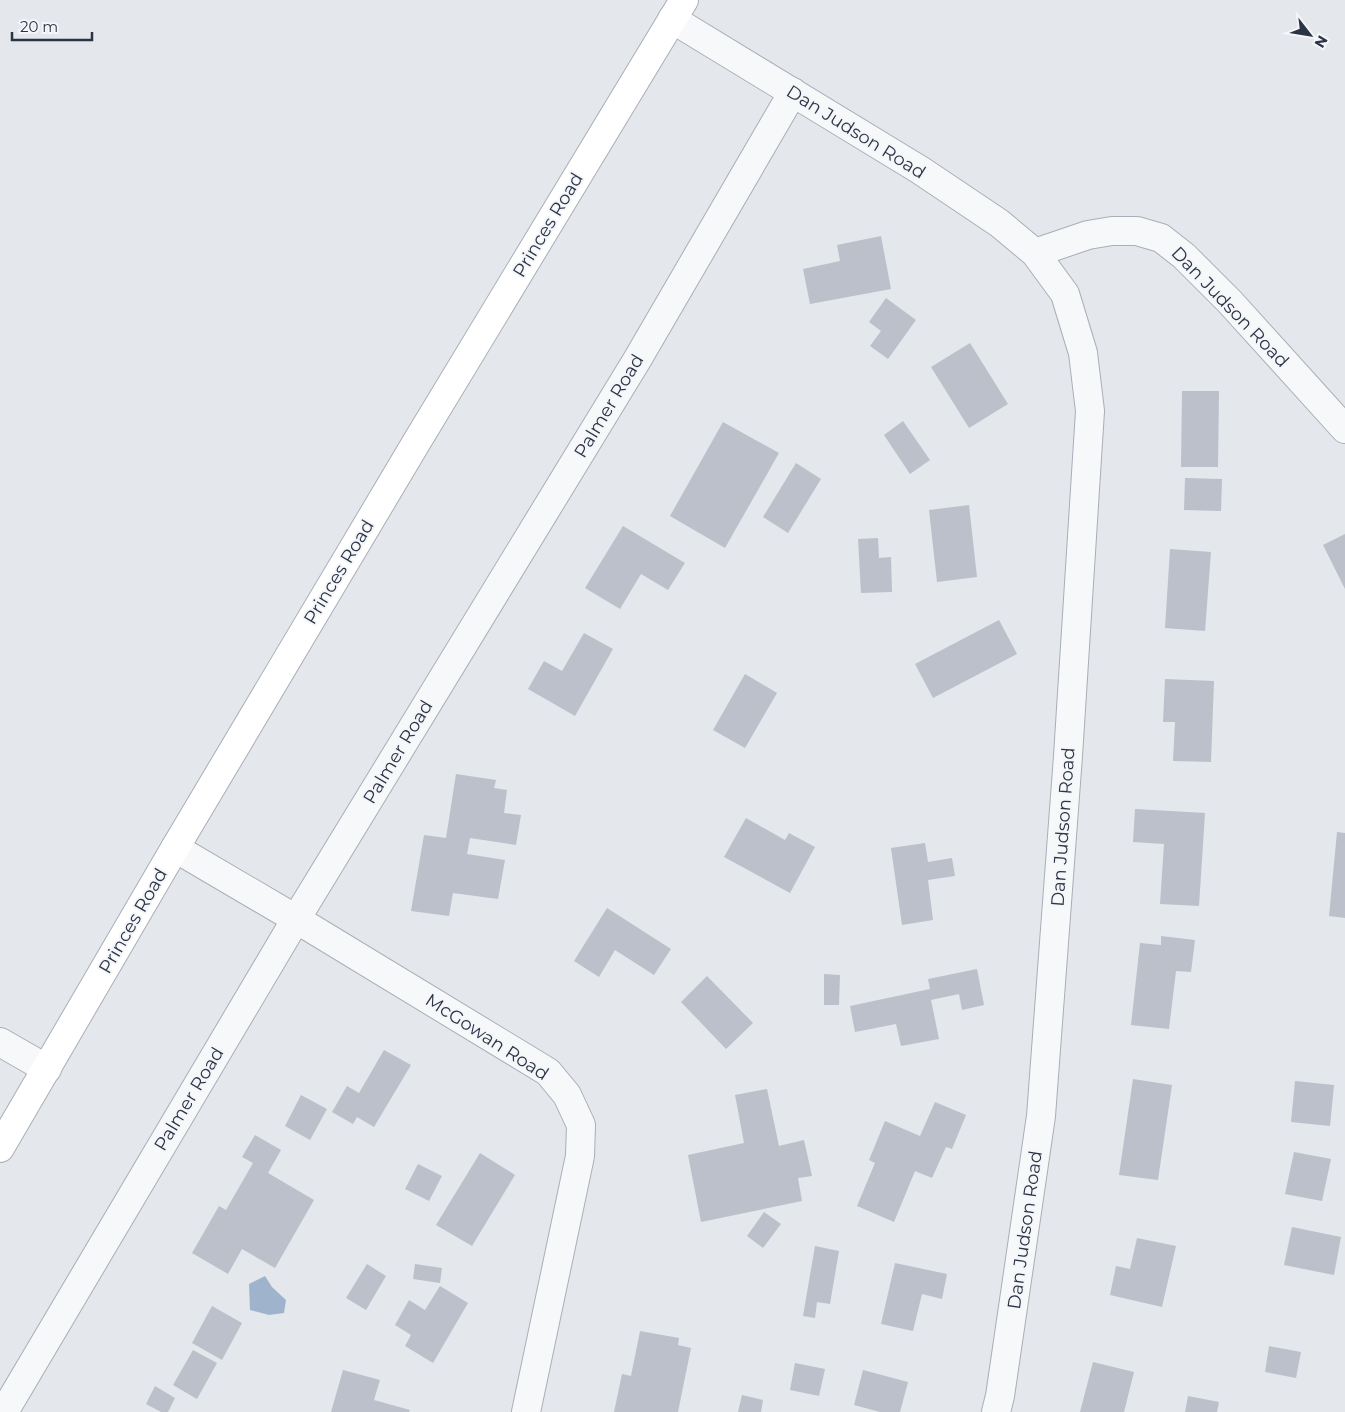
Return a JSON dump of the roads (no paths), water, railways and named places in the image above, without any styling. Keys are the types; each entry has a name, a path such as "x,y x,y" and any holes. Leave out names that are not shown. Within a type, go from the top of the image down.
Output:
{"main road":[{"name":"Princes Road","path":"0,1148 175,848 416,443 678,10"}],"street":[{"name":"Dan Judson Road","path":"678,10 793,92 920,170 999,222 1035,252 1065,294 1083,353 1090,411 1068,756 1041,1116 1002,1386 996,1412"},
{"name":"Palmer Road","path":"4,1412 296,919 637,360 793,92"},
{"name":"Dan Judson Road","path":"1035,252 1088,235 1112,231 1137,232 1161,238 1184,256 1230,302 1345,429"},
{"name":"McGowan Road","path":"175,848 548,1072 567,1095 581,1125 580,1156 526,1412"},
{"path":"0,1042 47,1069"}],"water":[{"path":"265,1276 272,1287 286,1300 284,1313 269,1315 250,1310 249,1284"}]}
